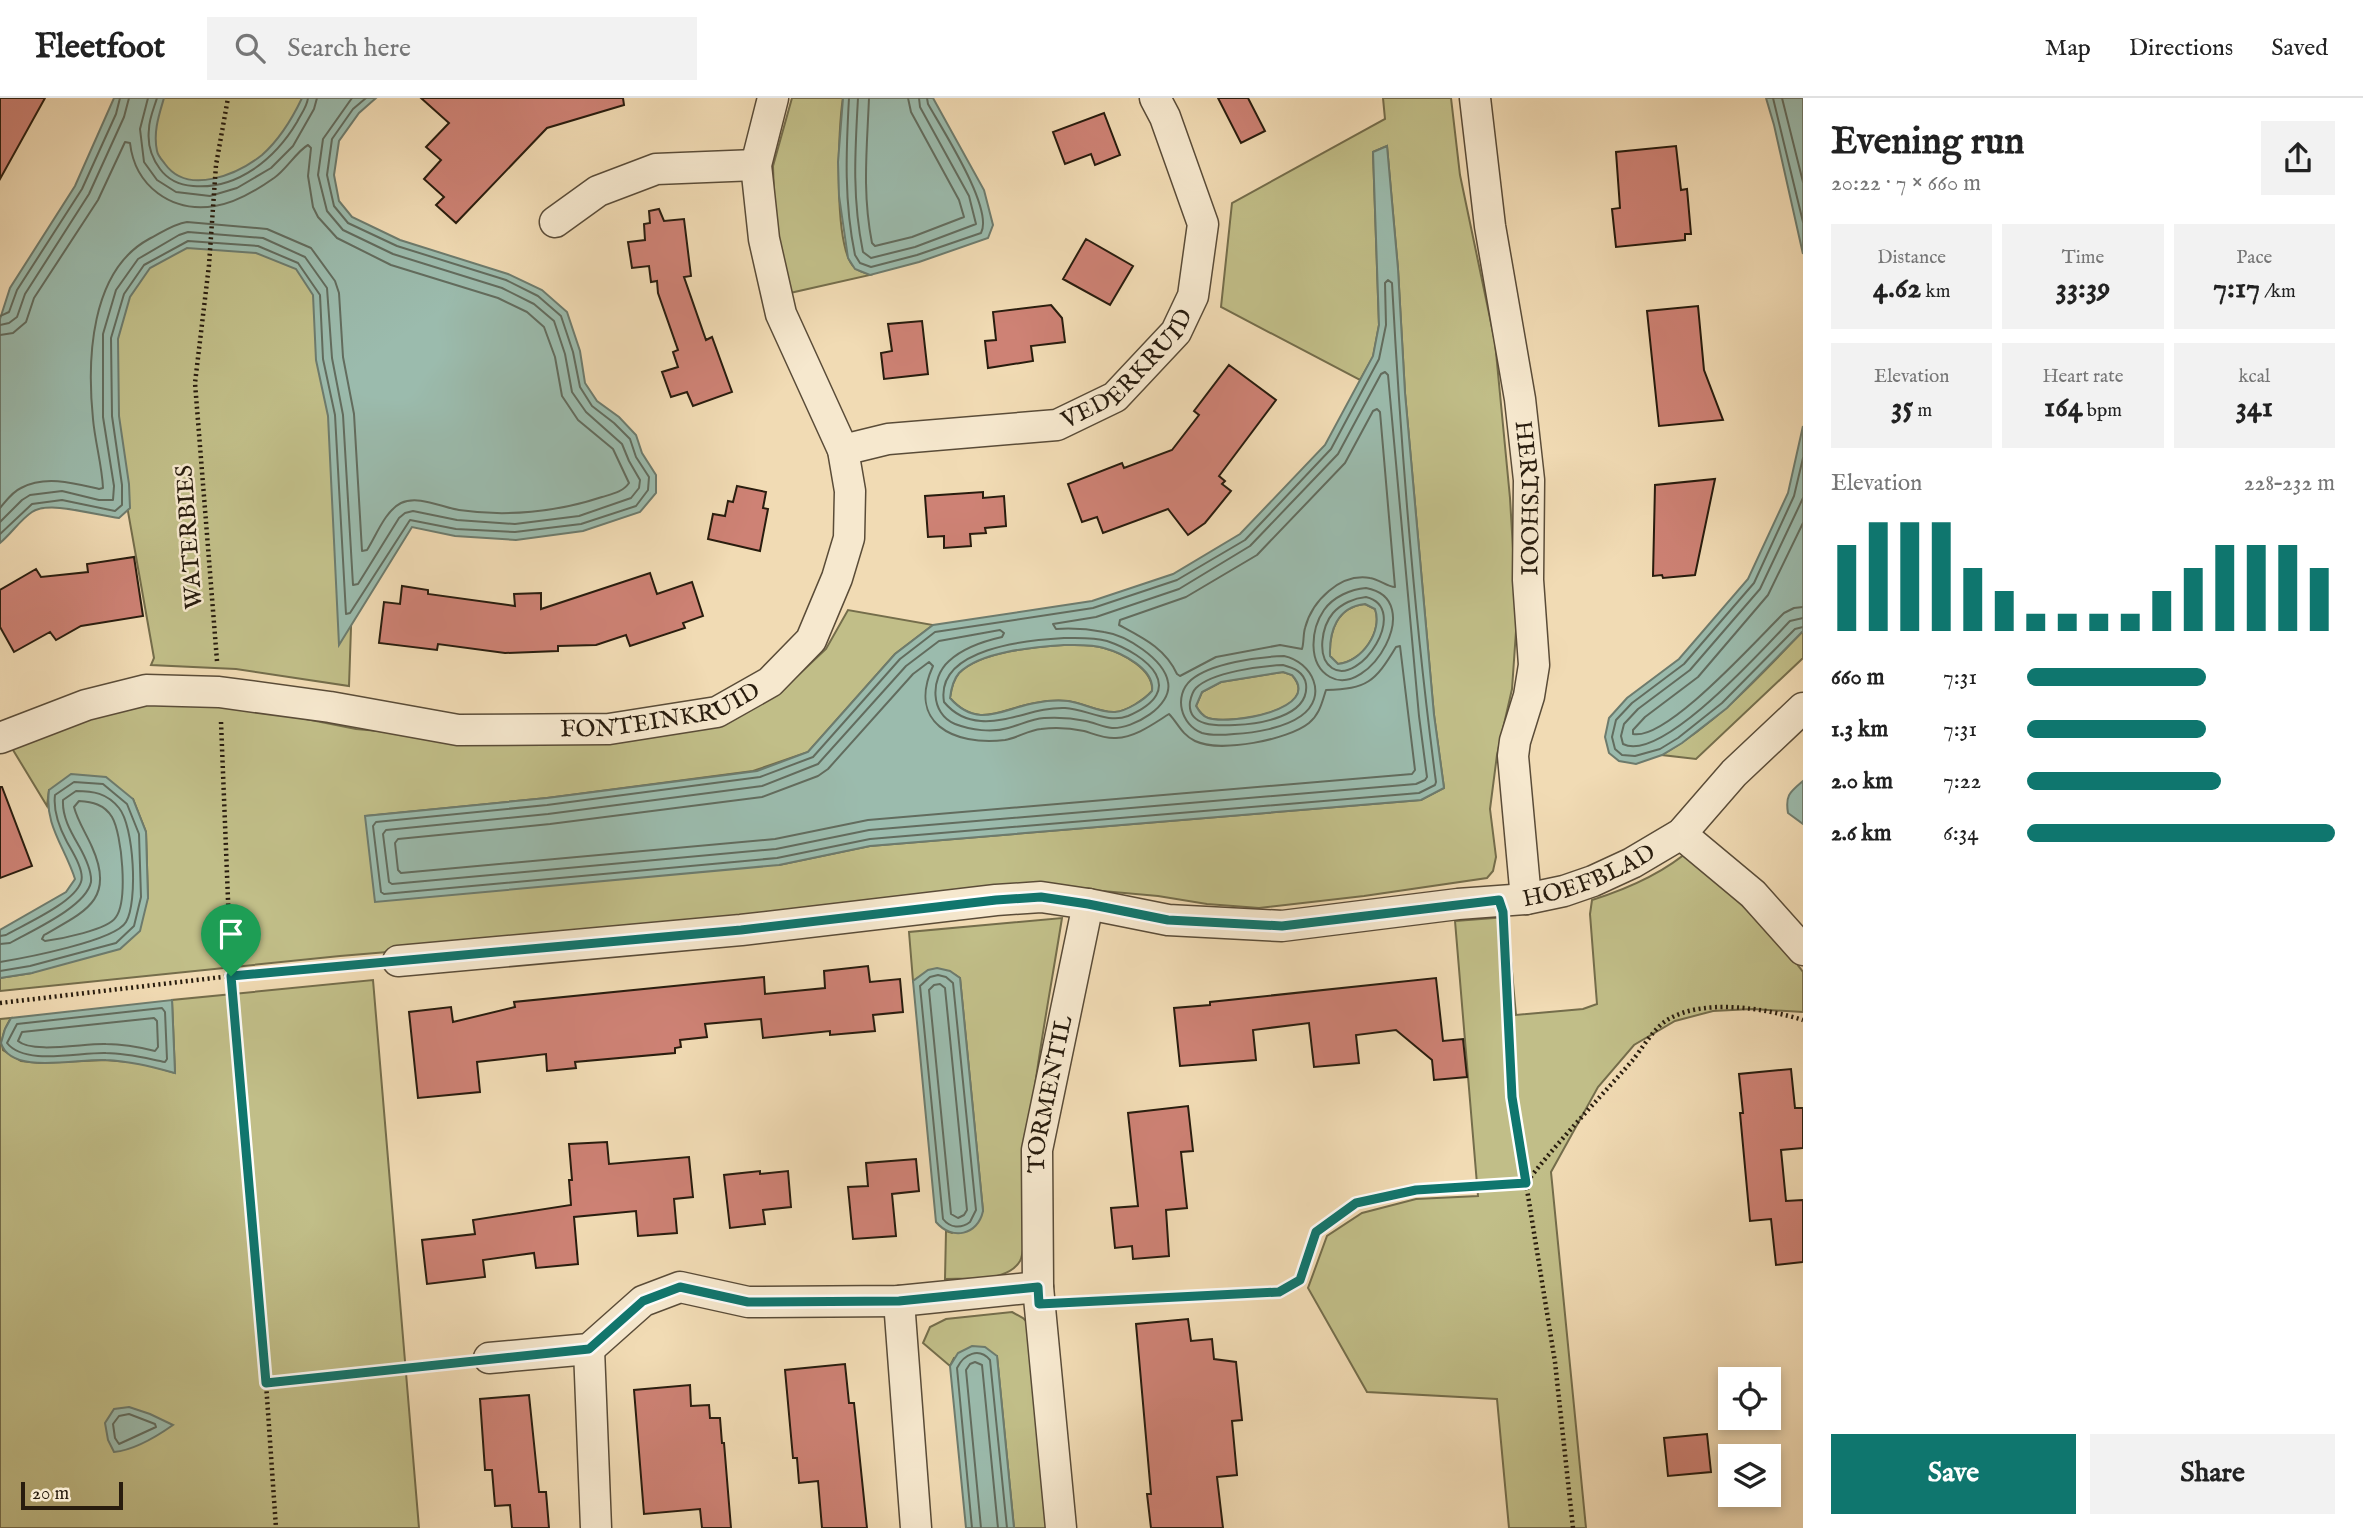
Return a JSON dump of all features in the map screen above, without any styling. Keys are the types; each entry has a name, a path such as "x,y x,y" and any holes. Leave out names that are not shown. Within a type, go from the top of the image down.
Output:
{"street":[{"name":"FONTEINKRUID","path":"0,738 86,705 146,690 219,692 330,707 458,730 609,729 717,712 770,682 811,640 837,578 849,538 850,491 843,450 781,314 764,239 756,166 773,98"},
{"name":"VEDERKRUID","path":"843,450 888,439 1057,425 1115,397 1176,332 1193,296 1203,224 1165,117 1155,98"},
{"name":"HERTSHOOI","path":"1475,98 1488,213 1523,421 1529,480 1528,580 1534,665 1513,756 1513,899"},
{"path":"555,222 598,191 656,169 756,166"},
{"name":"HOEFBLAD","path":"398,961 741,930 1041,897 1168,920 1282,926 1563,891 1632,863 1681,834 1734,774 1803,708"},
{"path":"1681,834 1753,894 1803,950"},
{"name":"TORMENTIL","path":"1061,1528 1038,1296 1037,1150 1088,904"},
{"path":"489,1358 589,1349 643,1301 680,1287 748,1302 899,1301 1038,1296"},
{"path":"899,1301 916,1528"},
{"path":"589,1349 596,1528"}],"path":[{"name":"WATERBIES","path":"228,98 216,165 209,265 195,383 219,692 231,976 276,1528"},
{"path":"1513,899 1503,912 1512,1097 1555,1362 1573,1528"},
{"path":"0,1003 231,976 398,961"},
{"path":"1038,1296 1279,1292 1300,1280 1316,1232 1356,1203 1416,1190 1526,1183 1561,1138 1665,1021 1690,1010 1727,1006 1803,1020"},
{"path":"266,1383 489,1358"}],"shaded area":[{"path":"135,98 337,98 294,211 362,304 349,686 236,669 151,665 154,658 113,427 78,282"},
{"path":"792,98 843,98 839,187 843,238 848,257 855,268 870,275 790,293 775,227 773,166"},
{"path":"1383,98 1451,98 1460,175 1495,342 1510,498 1517,617 1512,689 1497,755 1490,809 1496,857 1493,871 1487,878 1259,908 1080,889 340,956 0,991 0,978 32,973 148,898 146,832 133,799 49,790 47,806 10,745 134,705 190,704 261,710 356,729 513,743 777,695 826,649 848,610 933,625 895,654 808,752 753,771 547,798 366,816 779,865 870,846 1421,800 1444,788 1434,715 1405,393 1387,146 1373,152 1379,325 1373,357 1360,380 1221,307 1232,203 1385,119"},
{"path":"1365,604 1375,609 1377,618 1373,636 1355,658 1338,664 1330,656 1333,629 1341,615 1355,606"},
{"path":"1803,631 1803,658 1696,759 1662,755 1719,714"},
{"path":"1064,645 1099,647 1128,658 1148,676 1152,691 1125,710 1115,712 1074,702 1056,701 981,715 960,708 950,698 959,673 981,660 1009,651"},
{"path":"1283,672 1292,675 1298,687 1295,698 1270,713 1219,720 1206,717 1196,706 1202,692 1221,682"},
{"path":"1692,848 1722,885 1783,946 1803,972 1803,1012 1752,1009 1713,1011 1675,1021 1634,1045 1598,1087 1551,1172 1586,1528 1509,1528 1497,1399 1367,1392 1308,1288 1327,1236 1362,1213 1416,1199 1478,1196 1455,921 1507,917 1516,1015 1583,1009 1597,1004 1590,914 1592,900 1645,879"},
{"path":"1062,918 1031,1120 1022,1255 1014,1268 1006,1273 975,1279 945,1279 946,1231 952,1233 983,1211 960,978 947,971 936,970 913,981 909,932"},
{"path":"373,980 419,1528 0,1528 0,1019 11,1018 2,1041 3,1050 21,1061 40,1063 105,1060 141,1063 175,1073 172,1000"},
{"path":"1012,1312 1034,1329 1054,1528 1014,1528 997,1356 954,1358 950,1366 923,1343 930,1327 946,1319"}],"water":[{"path":"114,98 164,98 156,130 158,155 175,174 186,179 199,180 227,175 262,155 285,128 302,98 376,98 359,113 339,141 334,175 339,201 352,217 400,240 508,274 542,290 567,312 580,351 585,383 597,401 619,417 636,435 642,453 656,475 656,493 640,512 583,531 516,540 455,536 412,527 339,645 328,416 316,360 313,295 296,269 256,253 187,248 150,268 130,297 118,339 119,416 130,508 119,518 62,508 40,509 28,515 0,543 0,319 10,288 75,186"},
{"path":"843,98 933,98 984,190 993,225 988,238 919,262 870,275 855,269 848,258 839,196 838,162"},
{"path":"1766,98 1803,98 1803,254 1774,125"},
{"path":"1387,146 1405,393 1434,715 1444,788 1421,800 870,846 779,865 375,902 365,816 547,798 757,771 808,752 895,654 933,625 1092,601 1173,574 1240,534 1325,445 1373,356 1379,325 1373,152","holes":["1365,604 1375,609 1377,618 1373,636 1355,658 1338,664 1330,656 1333,629 1341,615 1355,606","1052,646 1095,646 1120,654 1143,669 1152,683 1152,691 1125,710 1115,712 1074,702 1056,701 981,715 960,708 950,698 955,679 969,666 1009,651","1283,672 1292,675 1298,687 1295,697 1285,706 1270,712 1234,719 1208,718 1202,715 1196,706 1202,692 1221,682"]},
{"path":"1803,426 1803,631 1727,708 1682,743 1662,755 1636,764 1619,761 1609,753 1605,737 1609,718 1627,698 1679,659 1748,579 1788,493"},
{"path":"71,774 106,777 133,799 146,832 148,898 140,931 120,949 32,973 0,978 0,930 66,892 75,879 52,825 48,803 49,790"},
{"path":"1803,781 1803,824 1788,813 1787,802 1792,791"},
{"path":"937,968 950,971 960,978 983,1211 976,1226 964,1233 949,1232 936,1222 913,981 928,970"},
{"path":"172,1000 175,1073 115,1061 31,1062 7,1053 1,1043 11,1018"},
{"path":"972,1346 985,1347 997,1356 1014,1528 966,1528 950,1366 958,1353"},
{"path":"129,1407 173,1425 137,1446 114,1452 108,1440 105,1423 114,1409"}],"building":[{"path":"0,98 45,98 0,179"},
{"path":"421,98 623,98 624,105 547,128 456,223 436,205 444,197 424,179 441,160 426,147 449,123"},
{"path":"1218,98 1248,98 1265,131 1241,143"},
{"path":"1104,113 1120,155 1095,165 1091,154 1065,164 1053,132"},
{"path":"1676,146 1681,190 1687,189 1691,234 1685,234 1685,240 1616,247 1612,209 1620,208 1616,152"},
{"path":"659,209 664,221 684,219 691,276 684,277 706,340 712,337 732,392 693,406 687,392 671,397 662,372 678,367 673,352 678,350 658,293 657,281 651,282 649,266 632,268 628,242 645,240 644,224 650,223 649,211"},
{"path":"1086,239 1133,266 1110,305 1063,279"},
{"path":"1051,305 1062,318 1065,342 1031,346 1033,361 988,368 985,341 996,340 993,312"},
{"path":"1698,306 1704,370 1723,420 1659,426 1647,311"},
{"path":"922,321 928,374 884,379 881,353 892,351 888,324"},
{"path":"1229,365 1276,400 1219,476 1225,481 1222,484 1231,491 1205,523 1188,535 1168,509 1103,533 1097,517 1082,522 1068,484 1122,463 1124,468 1172,450 1199,415 1194,411"},
{"path":"1715,479 1695,575 1663,578 1662,575 1653,576 1655,485"},
{"path":"737,486 766,492 763,508 768,509 760,551 708,539 713,514 725,516 728,501 733,502"},
{"path":"983,492 983,498 1004,496 1006,526 985,528 986,533 970,534 971,546 944,548 944,536 928,537 925,496"},
{"path":"134,557 143,616 81,626 56,640 50,632 14,652 0,627 0,590 36,569 41,577 88,572 87,564"},
{"path":"650,573 657,594 692,582 703,616 683,623 685,628 630,646 626,635 596,645 558,646 558,651 505,653 438,644 437,650 379,643 384,602 400,604 402,586 428,590 428,594 515,606 514,594 541,593 541,609"},
{"path":"0,787 32,866 0,878"},
{"path":"868,966 870,982 900,979 903,1012 873,1015 875,1031 830,1035 830,1031 763,1038 761,1019 705,1024 707,1037 680,1040 681,1047 675,1048 675,1053 575,1062 576,1068 547,1071 546,1054 477,1062 480,1092 418,1098 409,1012 451,1007 453,1022 515,1007 514,1002 764,977 765,994 825,988 824,971"},
{"path":"1436,978 1443,1041 1463,1039 1467,1077 1434,1080 1432,1060 1396,1030 1356,1035 1359,1063 1314,1067 1309,1023 1253,1030 1256,1060 1180,1066 1174,1008"},
{"path":"1791,1069 1795,1108 1803,1108 1803,1148 1781,1150 1786,1201 1803,1200 1803,1262 1776,1265 1771,1219 1750,1221 1739,1074"},
{"path":"1188,1106 1193,1151 1181,1152 1187,1208 1166,1210 1169,1256 1133,1259 1132,1246 1115,1248 1111,1208 1138,1206 1128,1113"},
{"path":"607,1142 609,1164 689,1157 693,1197 674,1199 677,1233 638,1236 636,1211 574,1217 578,1264 536,1268 534,1253 483,1260 485,1277 427,1284 422,1240 475,1234 473,1220 571,1205 569,1144"},
{"path":"916,1159 919,1191 892,1194 896,1236 853,1239 848,1187 868,1186 866,1163"},
{"path":"760,1171 760,1174 788,1171 791,1207 763,1210 765,1224 730,1228 724,1175"},
{"path":"1188,1319 1191,1341 1212,1339 1214,1359 1236,1362 1242,1420 1232,1421 1237,1475 1217,1477 1223,1528 1151,1528 1147,1494 1151,1494 1136,1324"},
{"path":"845,1364 849,1403 854,1403 867,1528 822,1528 818,1481 799,1483 797,1458 793,1458 785,1370"},
{"path":"690,1385 691,1406 709,1405 710,1418 720,1418 731,1528 702,1528 700,1509 644,1514 634,1390"},
{"path":"529,1395 539,1492 546,1492 549,1528 512,1528 510,1505 495,1506 492,1470 485,1470 480,1399"},
{"path":"1707,1434 1711,1472 1668,1476 1664,1438"}],"route":[{"path":"1041,897 1168,920 1282,926 1499,900 1503,912 1512,1097 1526,1183 1416,1190 1356,1203 1316,1232 1300,1280 1279,1292 1039,1304 1038,1287 899,1301 748,1302 680,1287 643,1301 589,1349 266,1383 231,976 741,930 1041,897"}]}
